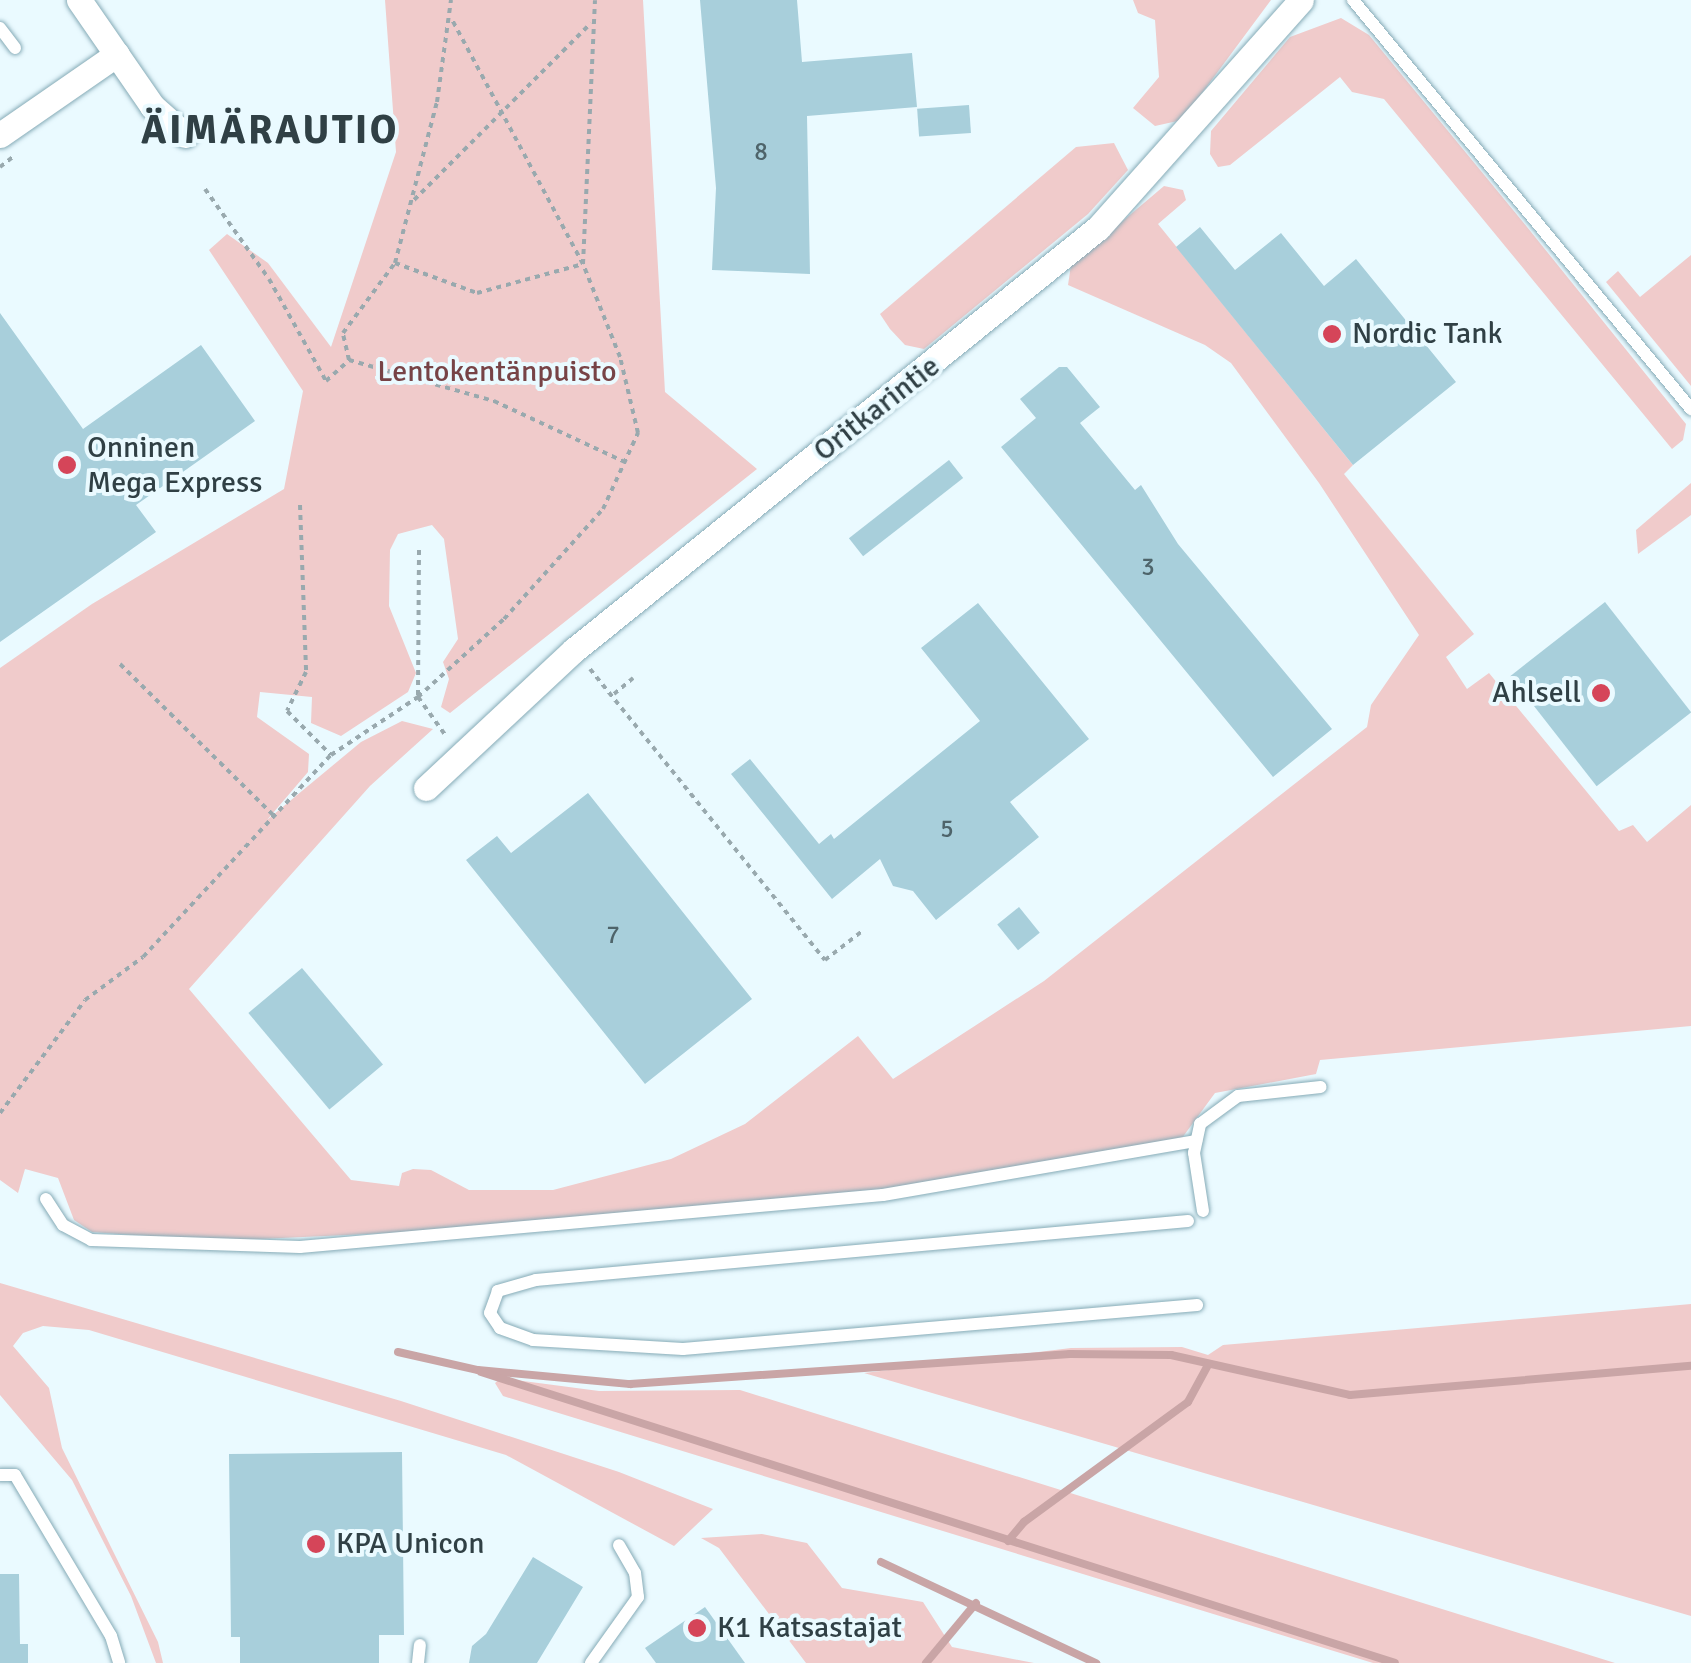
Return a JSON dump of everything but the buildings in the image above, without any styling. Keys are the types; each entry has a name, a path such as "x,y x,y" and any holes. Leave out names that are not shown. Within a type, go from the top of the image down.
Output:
{"street":[{"path":"79,0 152,106 184,134"},
{"name":"Oritkarintie","path":"426,788 457,752 574,650 1098,228 1301,0"},
{"path":"0,135 117,54"}],"lane":[{"path":"1353,0 1691,410"},
{"path":"0,28 15,48"},
{"path":"1204,1211 1196,1141 1200,1124 1238,1096 1322,1087"},
{"path":"46,1199 63,1225 91,1240 300,1247 883,1195 1196,1141"},
{"path":"1188,1222 536,1280 498,1291 490,1313 500,1328 533,1340 683,1349 1197,1304"},
{"path":"0,1475 14,1475 111,1636 118,1663"},
{"path":"592,1663 638,1597 635,1574 619,1545"},
{"path":"418,1663 420,1645"}],"path":[{"path":"348,360 343,333 394,263 412,202 452,20 451,0"},
{"path":"583,264 595,0"},
{"path":"0,1113 85,1000 142,957 331,756 418,698 548,571 603,509 629,464 638,433 635,404 583,264 506,110 452,20"},
{"path":"412,202 591,24"},
{"path":"205,189 268,279 326,381 348,360"},
{"path":"394,263 476,293 583,264"},
{"path":"348,360 494,401 629,464"},
{"path":"300,505 306,672 288,711 331,756"},
{"path":"419,550 418,698 457,752"},
{"path":"574,650 825,960 861,932"},
{"path":"120,664 274,816"},
{"path":"612,695 633,678"}],"green space":[{"name":"Lentokentänpuisto","path":"385,0 643,0 665,392 757,469 450,713 441,707 449,679 443,662 458,639 444,539 432,525 398,534 390,550 389,606 416,673 408,692 341,736 311,723 312,697 260,692 257,717 309,754 308,772 267,820 361,742 402,721 433,729 370,786 189,989 351,1180 399,1186 402,1173 413,1169 431,1170 469,1190 553,1190 671,1159 745,1124 858,1036 893,1079 1044,981 1367,727 1371,705 1419,635 1319,483 1231,363 1205,345 1068,285 1071,265 1164,186 1183,190 1186,200 1158,224 1353,465 1344,474 1474,634 1446,657 1467,689 1489,673 1619,831 1633,825 1647,842 1691,805 1691,1026 1320,1060 1316,1074 1215,1093 1182,1138 883,1189 412,1232 213,1241 92,1232 74,1220 58,1178 25,1169 18,1193 0,1180 0,668 92,604 284,489 303,391 209,250 227,234 268,263 331,347 396,152"},
{"path":"1133,0 1271,0 1182,120 1155,126 1133,108 1159,77 1155,20 1138,13"},
{"path":"1341,18 1369,35 1686,424 1683,440 1672,449 1384,99 1352,92 1340,77 1230,165 1218,167 1210,154 1211,131 1290,37"},
{"path":"1114,143 1128,170 1088,214 924,349 905,345 890,329 880,314 1076,147"},
{"path":"1691,255 1691,386 1606,282 1618,271 1640,297"},
{"path":"1691,483 1691,515 1638,554 1636,530"},
{"path":"0,1283 401,1401 619,1472 713,1509 674,1546 506,1455 89,1330 43,1326 23,1333 13,1346 49,1388 62,1448 158,1642 163,1663 156,1663 131,1596 72,1480 0,1395"},
{"path":"1691,1304 1691,1616 864,1373 1071,1348 1182,1347 1208,1355 1223,1345"},
{"path":"501,1378 599,1391 740,1390 1615,1663 1373,1663 503,1396 495,1383"},
{"path":"762,1534 807,1543 842,1588 923,1602 952,1647 1034,1663 806,1663 719,1548 701,1538"}],"waterway":[{"path":"398,1352 478,1370 630,1384 1070,1354 1171,1355 1350,1395 1691,1366"},
{"path":"1008,1541 1024,1522 1188,1402 1208,1365"},
{"path":"481,1372 1395,1663"},
{"path":"881,1562 1096,1663"},
{"path":"926,1663 976,1603"}],"place":[{"name":"Nordic Tank","path":"1332,334"},
{"name":"Onninen Mega Express","path":"67,465"},
{"name":"Ahlsell","path":"1601,693"},
{"name":"KPA Unicon","path":"316,1544"},
{"name":"K1 Katsastajat","path":"697,1628"}],"district":[{"name":"ÄIMÄRAUTIO","path":"270,130"}]}
